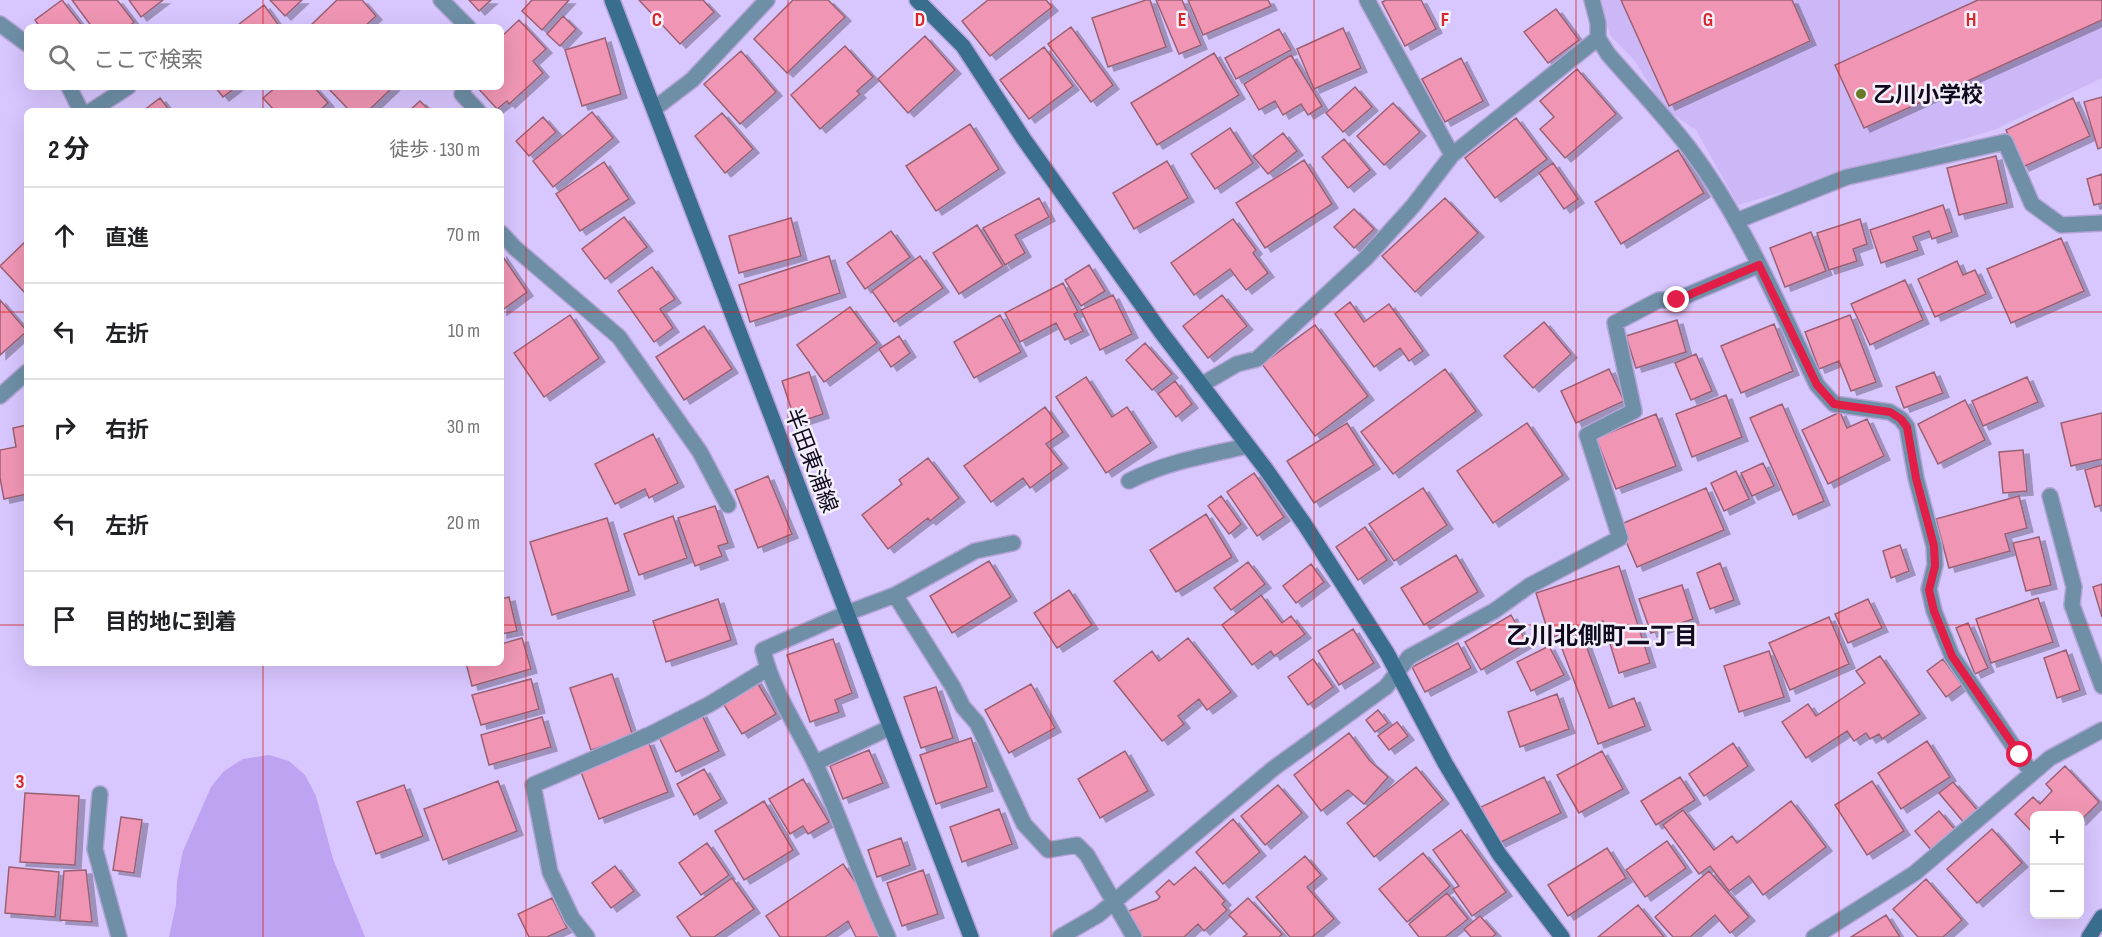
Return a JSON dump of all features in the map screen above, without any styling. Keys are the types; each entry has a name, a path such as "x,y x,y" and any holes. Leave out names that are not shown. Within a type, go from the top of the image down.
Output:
{"street":[{"path":"441,0 465,24"},
{"name":"半田東浦線","path":"612,0 970,937"},
{"path":"654,109 692,80 767,0"},
{"path":"917,0 963,46 1023,138 1161,332 1305,525 1387,654 1445,763 1499,854 1562,937"},
{"path":"1367,0 1452,155"},
{"path":"1592,0 1598,23 1598,38 1608,54 1689,147 1736,221 1817,385 1834,404 1890,412 1901,419 1907,427 1916,478 1934,546 1935,566 1929,590 1938,622 1952,656 2031,772"},
{"path":"0,24 24,42"},
{"path":"1202,385 1237,364 1257,359 1366,258 1413,206 1452,155 1584,52 1598,38"},
{"path":"70,90 80,108"},
{"path":"96,108 123,90"},
{"path":"463,90 462,94 475,108"},
{"path":"1736,221 1847,177 2005,142 2032,204 2061,225 2102,223"},
{"path":"504,236 514,248 619,337 700,452 728,505"},
{"path":"1060,937 1098,915 1274,768 1386,687 1409,657 1494,611 1529,586 1620,538 1587,435 1634,411 1615,323 1659,300 1677,300 1759,265"},
{"path":"0,396 24,375"},
{"path":"1129,481 1147,471 1248,446"},
{"path":"2050,496 2074,587 2072,604 2102,686"},
{"path":"888,937 815,763 767,669 763,650 847,613 895,595 975,551 1013,543"},
{"path":"895,595 953,687 963,707 977,723 1024,824 1048,850 1077,845 1087,855 1134,937"},
{"path":"587,937 572,918 550,872 533,785 651,734 710,704 767,669"},
{"path":"815,763 889,728"},
{"path":"1814,937 1914,873 2050,758 2102,730"},
{"path":"100,794 95,849 119,937"},
{"path":"2090,937 2102,917"}],"shaded area":[{"name":"乙川小学校","path":"1599,0 2102,0 2102,78 1994,130 1738,205 1696,130 1664,108 1634,60 1610,35"},
{"path":"269,755 289,761 305,775 316,796 333,859 365,937 169,937 183,851 211,787 224,771 243,759"}],"building":[{"path":"62,0 81,24 38,24 35,20"},
{"path":"72,0 117,0 134,22 132,24 90,24"},
{"path":"129,0 163,0 141,17"},
{"path":"270,0 302,0 285,16"},
{"path":"337,0 362,0 376,16 367,24 312,24"},
{"path":"469,0 491,0 479,11"},
{"path":"532,0 569,0 542,30 522,11"},
{"path":"639,0 703,0 714,12 680,44"},
{"path":"793,0 828,0 845,17 787,73 754,39"},
{"path":"988,0 1046,0 1052,7 990,56 962,21"},
{"path":"1150,0 1166,47 1108,67 1092,18"},
{"path":"1156,0 1182,0 1201,45 1179,54"},
{"path":"1188,0 1268,0 1271,6 1203,35"},
{"path":"1421,0 1436,29 1405,46 1382,2"},
{"path":"1621,0 1792,0 1810,41 1669,106"},
{"path":"1978,0 2102,0 2102,20 1864,128 1835,65"},
{"path":"264,5 278,24 239,24"},
{"path":"1556,9 1579,40 1548,63 1524,32"},
{"path":"563,16 576,29 560,46 547,34"},
{"path":"519,20 546,49 533,61 543,73 509,104 507,101 496,108 480,90 504,90 504,34"},
{"path":"1071,27 1113,85 1091,102 1048,44"},
{"path":"1343,28 1361,68 1314,89 1297,49"},
{"path":"1279,29 1291,50 1236,79 1225,58"},
{"path":"925,36 955,70 908,113 878,79"},
{"path":"605,38 621,94 582,106 565,50"},
{"path":"845,46 873,77 857,91 860,94 820,129 791,95"},
{"path":"1044,47 1073,86 1029,119 1000,80"},
{"path":"741,51 776,92 740,124 704,84"},
{"path":"1214,53 1239,95 1157,145 1131,103"},
{"path":"1291,55 1322,106 1308,115 1301,104 1283,115 1275,101 1259,110 1244,84"},
{"path":"1461,58 1483,101 1445,122 1422,79"},
{"path":"1577,69 1616,114 1565,158 1540,129 1554,117 1540,101"},
{"path":"1355,87 1372,107 1343,132 1326,113"},
{"path":"217,90 232,90 223,97"},
{"path":"272,90 317,90 328,103 322,108 272,108 263,98"},
{"path":"330,90 390,90 371,108 347,108"},
{"path":"2102,97 2102,147 2098,149 2084,102"},
{"path":"160,98 168,108 147,108"},
{"path":"2073,98 2090,136 2023,167 2006,130"},
{"path":"420,101 427,108 412,108"},
{"path":"1393,103 1420,132 1384,165 1357,136"},
{"path":"592,112 613,138 553,187 533,161"},
{"path":"722,113 753,149 725,173 695,136"},
{"path":"543,117 556,132 529,156 516,141"},
{"path":"1516,118 1547,159 1495,198 1465,158"},
{"path":"970,124 999,169 936,211 906,166"},
{"path":"1230,128 1253,163 1215,189 1191,154"},
{"path":"1283,133 1297,151 1268,174 1253,156"},
{"path":"1344,139 1370,170 1348,188 1322,157"},
{"path":"1678,150 1704,193 1621,244 1595,202"},
{"path":"1996,156 2007,203 1959,215 1947,168"},
{"path":"1304,160 1332,204 1265,248 1236,203"},
{"path":"1167,161 1188,198 1134,229 1113,193"},
{"path":"604,162 629,199 580,231 556,194"},
{"path":"1553,163 1578,199 1564,209 1539,173"},
{"path":"2102,174 2102,203 2094,205 2087,179"},
{"path":"1039,198 1049,217 1015,235 1025,253 1005,265 983,228"},
{"path":"1445,198 1478,233 1415,292 1382,256"},
{"path":"1943,205 1952,232 1932,239 1929,231 1913,237 1918,250 1881,263 1870,230"},
{"path":"1354,209 1374,229 1354,248 1334,227"},
{"path":"624,217 647,247 605,279 582,249"},
{"path":"791,218 801,256 739,273 729,236"},
{"path":"1233,219 1256,250 1253,253 1268,273 1246,290 1230,269 1194,295 1171,263"},
{"path":"1860,219 1867,244 1853,249 1857,261 1829,270 1817,233"},
{"path":"977,225 1003,266 959,294 933,253"},
{"path":"891,231 910,257 865,289 847,263"},
{"path":"1811,232 1826,271 1785,287 1770,248"},
{"path":"2061,238 2084,291 2011,323 1987,269"},
{"path":"24,243 24,292 0,266"},
{"path":"829,256 840,293 750,322 739,285"},
{"path":"920,256 943,288 894,322 872,291"},
{"path":"504,258 527,292 504,309"},
{"path":"1957,261 1963,275 1975,270 1986,294 1935,317 1918,279"},
{"path":"1089,265 1105,291 1081,306 1065,280"},
{"path":"652,267 675,299 660,309 673,328 654,342 618,291"},
{"path":"1905,280 1923,320 1870,345 1851,304"},
{"path":"1063,283 1078,312 1074,314 1083,331 1065,340 1056,323 1020,342 1005,313"},
{"path":"1113,295 1132,334 1100,350 1081,310"},
{"path":"1222,295 1247,326 1208,358 1183,326"},
{"path":"0,300 24,328 24,334 0,355"},
{"path":"1350,302 1364,322 1389,304 1423,351 1409,361 1400,348 1374,367 1335,314"},
{"path":"850,307 877,343 824,382 797,345"},
{"path":"570,315 599,358 544,397 514,353"},
{"path":"1000,315 1021,352 974,378 954,342"},
{"path":"1850,315 1876,382 1851,391 1839,361 1819,369 1805,332"},
{"path":"1677,320 1686,352 1636,368 1626,336"},
{"path":"1544,322 1571,354 1533,388 1504,356"},
{"path":"1774,324 1793,371 1741,393 1721,346"},
{"path":"1315,325 1368,396 1315,436 1262,364"},
{"path":"704,326 732,369 684,400 656,357"},
{"path":"899,336 910,353 891,367 879,349"},
{"path":"1145,343 1172,374 1152,390 1126,360"},
{"path":"1696,354 1712,391 1691,400 1675,363"},
{"path":"1445,369 1476,411 1393,474 1361,432"},
{"path":"1609,369 1624,401 1576,423 1561,391"},
{"path":"809,372 823,414 796,423 782,381"},
{"path":"1934,372 1943,393 1904,408 1896,387"},
{"path":"1086,377 1112,417 1127,407 1151,443 1106,473 1056,397"},
{"path":"2027,377 2038,402 1983,426 1972,401"},
{"path":"1175,381 1192,404 1176,417 1158,394"},
{"path":"1726,395 1742,437 1692,457 1676,414"},
{"path":"1965,400 1985,440 1938,464 1918,424"},
{"path":"1782,404 1824,501 1793,515 1750,418"},
{"path":"1045,407 1063,432 1046,444 1062,464 1030,488 1023,478 991,502 964,466"},
{"path":"1840,412 1847,428 1867,419 1884,456 1828,484 1802,430"},
{"path":"2102,413 2102,459 2071,466 2061,423"},
{"path":"1656,414 1676,466 1616,489 1596,438"},
{"path":"1347,423 1374,465 1314,503 1287,461"},
{"path":"1527,423 1563,475 1493,523 1457,471"},
{"path":"24,426 24,495 4,499 0,478 0,450 16,447 13,428"},
{"path":"653,434 678,483 649,498 645,489 615,504 595,464"},
{"path":"2023,450 2027,491 2003,493 1999,452"},
{"path":"928,458 959,498 930,521 928,518 888,549 862,515 902,484 899,480"},
{"path":"1763,463 1774,486 1752,496 1741,473"},
{"path":"2102,465 2102,505 2095,507 2085,470"},
{"path":"1736,471 1749,499 1724,511 1711,483"},
{"path":"1254,473 1284,517 1257,536 1227,492"},
{"path":"768,476 792,534 758,548 735,490"},
{"path":"1423,488 1447,525 1394,561 1369,524"},
{"path":"1706,488 1724,530 1637,567 1619,525"},
{"path":"1221,496 1241,524 1229,534 1208,506"},
{"path":"2019,496 2027,528 2005,534 2010,551 1949,568 1936,519"},
{"path":"715,506 728,543 718,546 722,556 695,566 678,518"},
{"path":"1206,514 1232,557 1176,592 1150,550"},
{"path":"673,516 687,558 639,575 624,534"},
{"path":"607,518 629,591 552,615 530,542"},
{"path":"1365,527 1387,560 1358,580 1336,547"},
{"path":"2039,537 2051,585 2026,591 2013,543"},
{"path":"1900,545 1909,571 1891,578 1883,551"},
{"path":"1456,555 1478,592 1424,625 1401,588"},
{"path":"989,561 1011,597 952,633 930,596"},
{"path":"1248,562 1265,584 1231,610 1214,588"},
{"path":"1720,563 1734,600 1710,609 1697,573"},
{"path":"1311,564 1324,582 1296,603 1283,586"},
{"path":"1619,566 1650,663 1619,673 1603,621 1550,638 1536,593"},
{"path":"2102,584 2102,617 2093,587"},
{"path":"1682,585 1693,619 1651,633 1639,599"},
{"path":"1069,590 1092,625 1057,648 1034,613"},
{"path":"1261,595 1282,623 1291,616 1305,634 1274,656 1271,651 1252,665 1222,625"},
{"path":"509,597 517,631 504,633 504,598"},
{"path":"2038,598 2053,642 1991,663 1976,619"},
{"path":"718,599 731,640 666,662 653,621"},
{"path":"1868,599 1882,628 1848,643 1835,614"},
{"path":"1511,615 1527,643 1481,670 1465,642"},
{"path":"1829,617 1849,664 1790,690 1769,643"},
{"path":"1968,623 1988,668 1975,674 1956,628"},
{"path":"1353,629 1374,663 1339,685 1318,651"},
{"path":"1583,637 1609,708 1634,698 1645,726 1598,744 1561,646"},
{"path":"522,638 531,669 472,686 467,666 504,666 504,643"},
{"path":"1188,638 1231,692 1207,710 1199,699 1178,716 1184,724 1162,741 1114,681 1152,651 1159,661"},
{"path":"833,639 852,693 835,700 839,712 810,722 787,655"},
{"path":"1458,643 1471,668 1425,692 1412,667"},
{"path":"1549,646 1564,675 1531,691 1517,662"},
{"path":"2066,650 2080,690 2057,698 2044,658"},
{"path":"1769,651 1784,697 1739,712 1724,666"},
{"path":"1880,656 1920,714 1882,739 1879,734 1870,739 1866,733 1854,741 1847,731 1806,758 1782,722 1808,704 1816,716 1865,683 1856,671"},
{"path":"1313,659 1333,687 1308,705 1288,677"},
{"path":"1943,659 1962,685 1946,697 1927,671"},
{"path":"612,674 633,736 591,750 570,688"},
{"path":"531,679 539,709 481,725 472,695"},
{"path":"755,679 776,714 742,734 721,700"},
{"path":"1031,684 1055,728 1009,753 985,710"},
{"path":"936,687 953,738 921,748 904,697"},
{"path":"1557,694 1569,729 1520,747 1508,712"},
{"path":"1378,710 1388,723 1375,732 1366,720"},
{"path":"701,713 719,751 676,772 658,735"},
{"path":"542,717 551,747 489,765 481,735"},
{"path":"1397,722 1408,736 1389,750 1378,736"},
{"path":"1349,733 1370,761 1388,777 1364,804 1348,790 1321,811 1294,775"},
{"path":"971,738 987,787 936,804 920,755"},
{"path":"648,741 668,792 599,819 579,767"},
{"path":"1927,741 1950,777 1901,809 1878,773"},
{"path":"1733,743 1748,766 1704,796 1689,774"},
{"path":"869,750 883,783 843,799 830,766"},
{"path":"1125,751 1148,791 1100,818 1078,779"},
{"path":"1602,751 1623,789 1579,813 1557,775"},
{"path":"2065,766 2099,802 2084,817 2084,811 2030,811 2030,830 2015,814 2033,797 2040,804 2052,791 2046,784"},
{"path":"1416,767 1443,800 1374,857 1347,823"},
{"path":"704,769 721,799 694,815 677,784"},
{"path":"1544,777 1561,813 1499,843 1481,807"},
{"path":"1680,777 1695,800 1656,825 1641,801"},
{"path":"803,779 829,822 808,834 803,826 790,834 769,799"},
{"path":"498,781 517,831 443,860 424,809"},
{"path":"1872,781 1904,831 1867,855 1835,805"},
{"path":"1953,782 1979,812 1965,824 1939,793"},
{"path":"404,785 423,836 376,854 357,802"},
{"path":"1278,785 1302,813 1265,845 1241,816"},
{"path":"25,793 79,796 75,865 20,862"},
{"path":"764,801 793,850 744,880 715,831"},
{"path":"1791,801 1826,847 1763,895 1749,876 1729,891 1710,866 1699,874 1663,825 1683,810 1714,850 1732,836 1737,843"},
{"path":"999,809 1012,844 962,862 950,827"},
{"path":"1939,811 1956,831 1932,851 1915,831"},
{"path":"121,817 142,820 134,873 113,870"},
{"path":"1233,819 1260,852 1223,884 1196,852"},
{"path":"1992,829 2022,863 1977,903 1947,869"},
{"path":"1461,830 1506,892 1472,916 1453,889 1459,886 1433,850"},
{"path":"901,838 910,865 877,877 868,850"},
{"path":"1667,841 1686,868 1645,897 1626,870"},
{"path":"707,843 729,875 701,895 679,863"},
{"path":"1607,848 1626,878 1568,916 1548,885"},
{"path":"1423,853 1450,886 1407,922 1379,889"},
{"path":"1305,856 1321,875 1307,887 1334,919 1312,937 1290,937 1256,897"},
{"path":"843,864 872,906 883,937 856,937 848,921 825,937 780,937 766,916"},
{"path":"615,866 634,891 611,908 592,883"},
{"path":"9,867 59,872 55,917 5,913"},
{"path":"1195,867 1225,901 1222,904 1227,910 1204,931 1198,924 1184,937 1140,937 1129,911 1157,900 1160,897 1156,892 1169,880 1174,885"},
{"path":"86,870 92,922 60,920 64,871"},
{"path":"923,870 938,914 902,926 887,883"},
{"path":"1709,871 1749,917 1730,933 1715,915 1690,937 1673,937 1655,917"},
{"path":"732,878 754,909 714,937 691,937 677,917"},
{"path":"1926,879 1962,920 1943,937 1918,937 1893,909"},
{"path":"1447,893 1468,919 1445,937 1419,937 1409,924"},
{"path":"552,898 567,928 547,937 529,937 518,914"},
{"path":"1248,898 1282,934 1279,937 1243,937 1247,934 1229,915"},
{"path":"1638,905 1664,937 1598,937"},
{"path":"1886,915 1900,937 1851,937"},
{"path":"1480,916 1496,934 1492,937 1471,937 1464,929"}],"place":[{"name":"乙川小学校","path":"1861,94"}],"district":[{"name":"乙川北側町二丁目","path":"1602,636"}],"route":[{"path":"1677,300 1759,265 1817,385 1834,404 1890,412 1901,419 1907,427 1916,478 1934,546 1935,566 1929,590 1934,611 1952,656 2020,755"}]}
